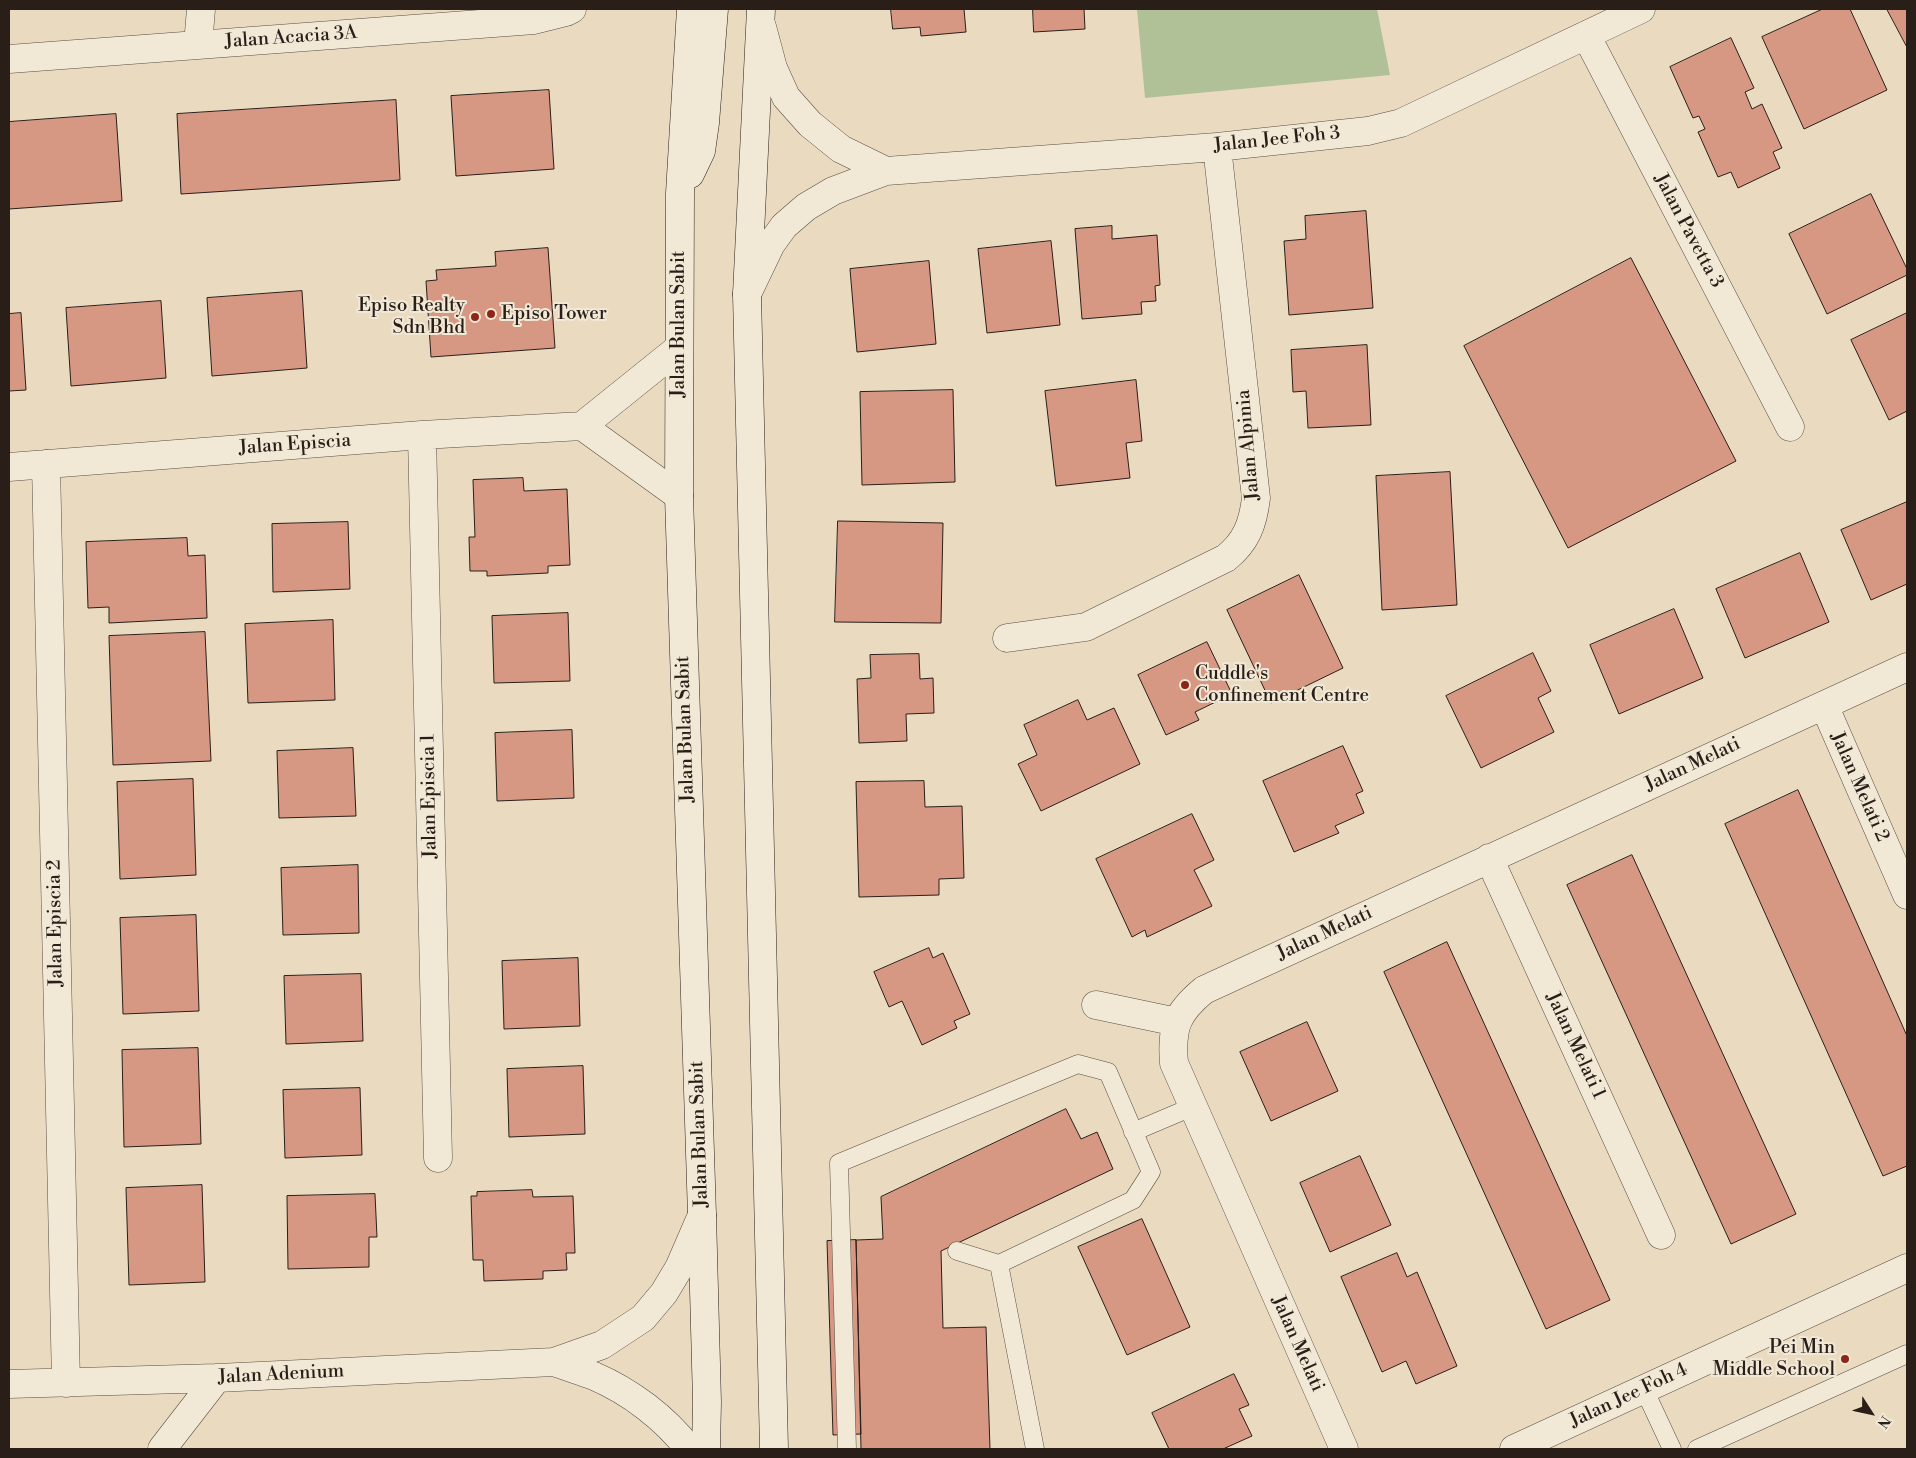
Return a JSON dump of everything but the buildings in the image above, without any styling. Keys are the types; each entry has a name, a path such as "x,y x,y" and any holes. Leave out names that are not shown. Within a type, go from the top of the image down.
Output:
{"street":[{"path":"198,45 200,9"},
{"name":"Jalan Acacia 3A","path":"9,59 534,20 572,9"},
{"name":"Jalan Bulan Sabit","path":"691,9 680,193 678,496 702,1215 707,1402 706,1449"},
{"path":"680,193 701,151 714,9"},
{"name":"Jalan Jee Foh 3","path":"747,294 771,244 784,226 806,206 833,191 886,172 1217,147 1368,131 1400,123 1641,9"},
{"path":"760,14 773,68 786,97 810,124 841,149 886,172"},
{"path":"760,14 747,294 774,1449"},
{"name":"Jalan Pavetta 3","path":"1586,35 1790,427"},
{"name":"Jalan Alpinia","path":"1007,638 1086,628 1226,558 1245,539 1254,517 1256,498 1217,147"},
{"path":"678,496 582,426 679,348"},
{"name":"Jalan Episcia","path":"9,467 422,435 582,426"},
{"name":"Jalan Episcia 1","path":"422,435 438,1158"},
{"name":"Jalan Episcia 2","path":"46,464 66,1383"},
{"name":"Jalan Melati","path":"1344,1449 1174,1063 1172,1041 1177,1022 1188,1003 1204,990 1907,667"},
{"name":"Jalan Melati 2","path":"1824,706 1907,895"},
{"name":"Jalan Melati 1","path":"1489,858 1661,1235"},
{"path":"1096,1005 1177,1022"},
{"name":"Jalan Adenium","path":"9,1384 218,1378 554,1362 602,1345 643,1318 664,1293 679,1268 702,1215"},
{"name":"Jalan Jee Foh 4","path":"1514,1449 1907,1268"},
{"name":"Jalan Adenium","path":"554,1362 595,1376 623,1392 649,1409 670,1427 688,1449"},
{"path":"162,1449 218,1378"}],"lane":[{"path":"848,1449 839,1162 1078,1064 1108,1072 1151,1172 1133,1200 999,1264 957,1251"},
{"path":"1133,1132 1192,1107"},
{"path":"999,1264 1035,1449"},
{"path":"1697,1449 1716,1445 1907,1354"},
{"path":"1644,1389 1672,1449"}],"green space":[{"path":"1137,9 1377,9 1390,75 1145,98"}],"place":[{"name":"Episo Tower","path":"491,314"},
{"name":"Episo Realty Sdn Bhd","path":"475,317"},
{"name":"Cuddle's Confinement Centre","path":"1185,685"},
{"name":"Pei Min Middle School","path":"1845,1359"}]}
